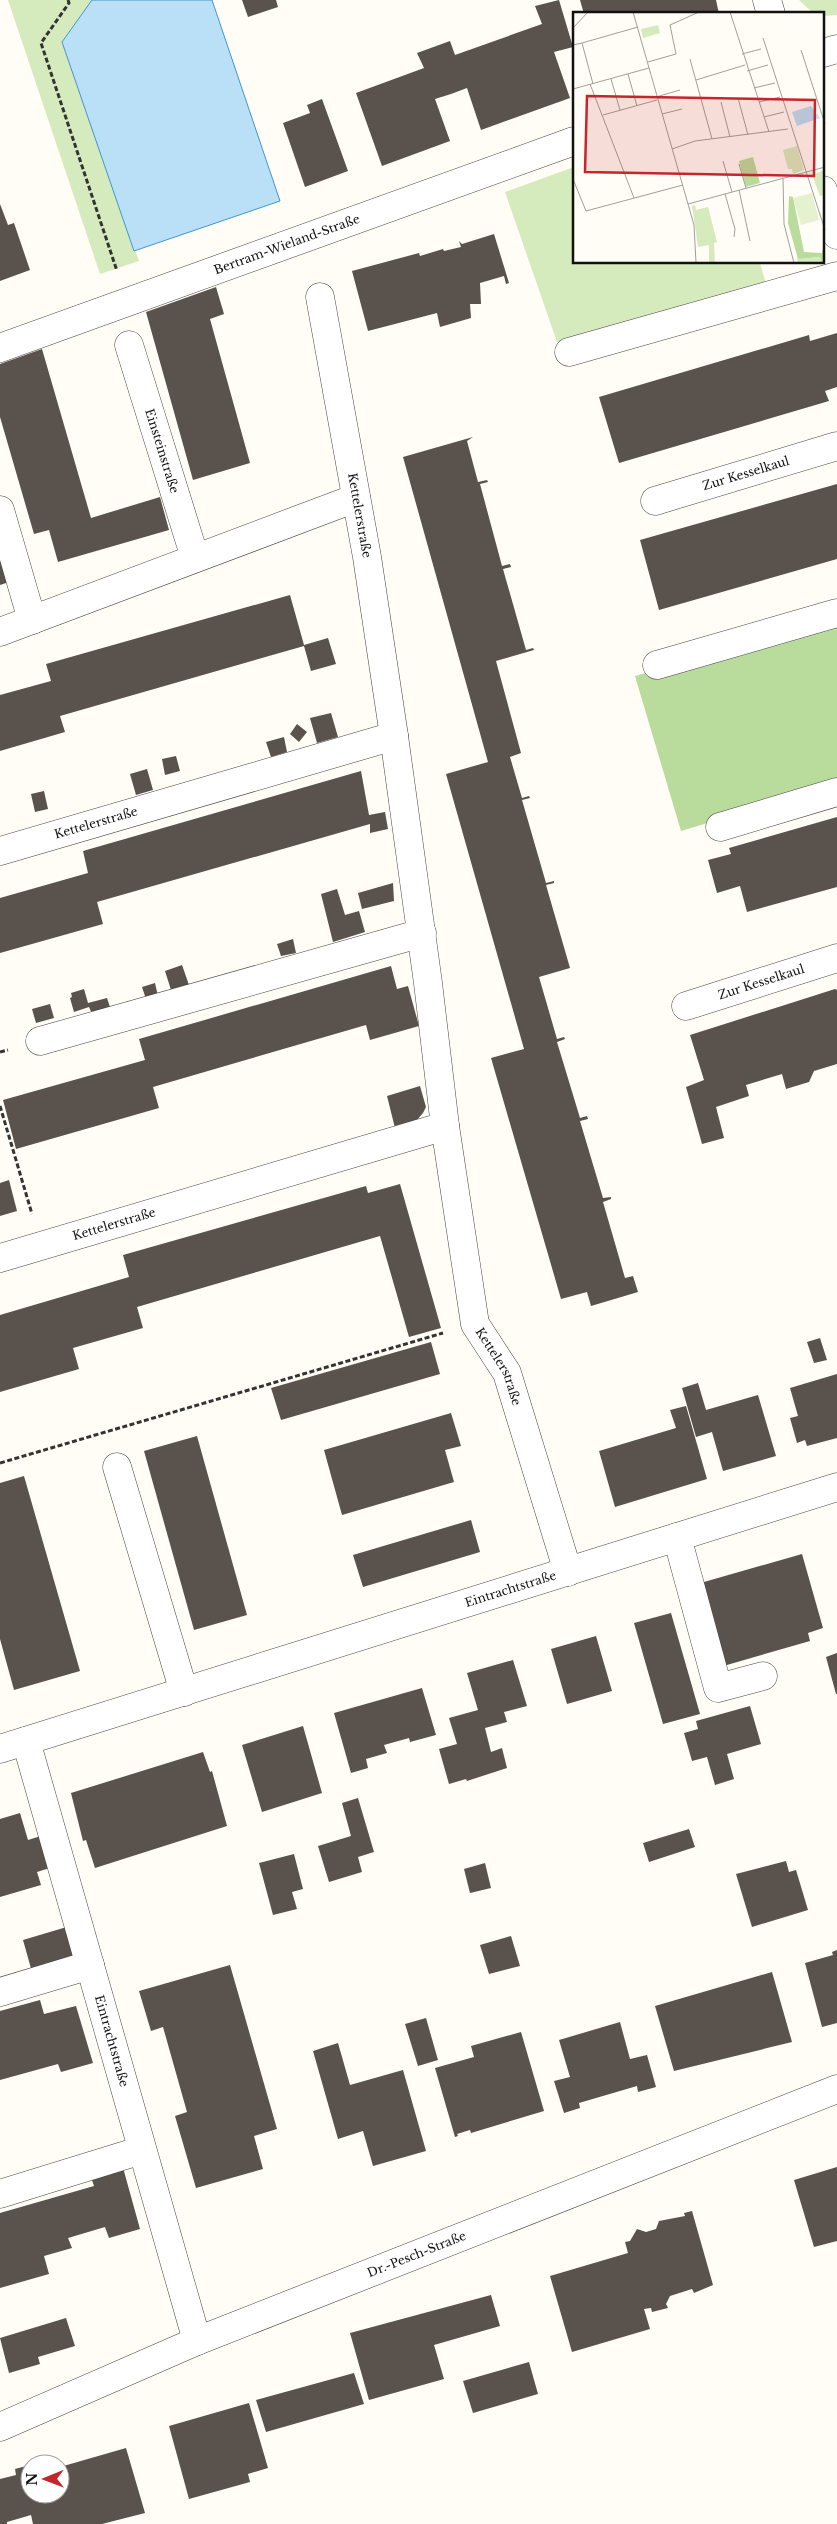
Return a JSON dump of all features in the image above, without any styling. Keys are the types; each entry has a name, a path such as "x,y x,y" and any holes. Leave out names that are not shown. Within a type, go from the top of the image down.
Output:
{"street":[{"path":"824,53 837,48"},
{"name":"Bertram-Wieland-Straße","path":"0,348 573,141"},
{"path":"824,193 837,235"},
{"path":"569,352 837,276"},
{"name":"Kettelerstraße","path":"320,297 356,498 394,736 422,933 444,1126 474,1324 507,1373 568,1572"},
{"name":"Einsteinstraße","path":"129,345 195,558"},
{"name":"Zur Kesselkaul","path":"655,501 837,446"},
{"path":"0,632 356,498"},
{"path":"0,510 32,620"},
{"path":"657,665 837,613"},
{"name":"Kettelerstraße","path":"0,851 394,736"},
{"path":"720,827 837,792"},
{"path":"40,1041 422,933"},
{"name":"Zur Kesselkaul","path":"686,1006 837,958"},
{"name":"Kettelerstraße","path":"0,1258 444,1126"},
{"path":"117,1467 184,1692"},
{"name":"Eintrachtstraße","path":"0,1748 837,1487"},
{"path":"677,1537 718,1688 763,1676"},
{"name":"Eintrachtstraße","path":"26,1741 197,2340"},
{"path":"0,1992 90,1965"},
{"name":"Dr.-Pesch-Straße","path":"0,2426 197,2340 837,2089"},
{"path":"0,2194 142,2150"}],"path":[{"path":"68,0 69,3 41,43 128,303"},
{"path":"0,1106 42,1246"},
{"path":"0,1463 474,1324"}],"green space":[{"path":"8,0 92,0 62,42 139,261 100,274"},
{"path":"799,0 837,0 837,15 824,16 824,12 812,12"},
{"path":"573,167 573,264 760,264 766,284 557,342 505,192"},
{"path":"837,620 837,784 681,831 635,676"}],"water":[{"path":"92,0 212,0 280,201 134,251 62,42"}],"building":[{"path":"242,0 276,0 278,7 248,17"},
{"path":"559,0 573,47 554,52 570,98 481,130 467,88 435,99 450,141 382,166 356,93 424,68 417,53 450,41 455,55 542,24 535,6"},
{"path":"580,0 716,0 719,12 583,12"},
{"path":"322,99 348,171 305,187 283,123 310,113 307,105"},
{"path":"0,204 8,225 14,223 30,270 0,281"},
{"path":"494,234 509,283 506,284 504,276 480,283 481,304 470,304 471,318 440,327 437,313 368,331 352,271 419,253 420,256 443,249 444,251 461,247 459,241 462,244"},
{"path":"216,287 224,314 210,319 250,463 193,480 146,312"},
{"path":"837,333 837,387 825,391 829,401 619,463 599,397 809,335 810,341"},
{"path":"42,349 91,518 160,497 169,530 58,562 49,530 34,534 0,417 0,364"},
{"path":"473,437 467,441 478,482 487,480 488,482 480,484 502,566 510,564 511,567 503,569 526,650 533,648 534,650 496,661 521,753 510,757 522,798 529,796 530,798 522,800 546,883 554,881 554,883 546,885 570,968 539,977 557,1039 564,1037 565,1039 557,1042 580,1118 587,1116 588,1119 580,1121 603,1198 611,1197 611,1199 603,1202 625,1278 633,1276 638,1292 591,1306 587,1292 561,1299 491,1058 524,1049 446,774 488,762 403,457"},
{"path":"837,484 837,559 659,610 640,540"},
{"path":"0,554 9,582 0,585"},
{"path":"290,595 304,645 328,638 336,664 311,671 304,646 60,716 65,732 0,751 0,695 51,681 46,664"},
{"path":"331,713 338,737 317,743 310,718"},
{"path":"297,724 307,732 299,742 290,734"},
{"path":"284,737 287,752 271,757 266,742"},
{"path":"176,756 180,771 165,775 162,759"},
{"path":"147,769 153,790 136,795 130,774"},
{"path":"361,771 369,815 385,812 388,829 370,833 370,824 97,902 103,924 0,953 0,898 88,873 83,851"},
{"path":"44,791 48,809 35,812 31,794"},
{"path":"837,817 837,887 747,912 740,886 717,893 708,860 731,854 729,848"},
{"path":"393,883 394,901 362,909 358,893"},
{"path":"337,889 345,915 359,911 365,932 333,942 321,894"},
{"path":"293,939 296,953 281,956 277,944"},
{"path":"182,965 189,985 171,990 165,971"},
{"path":"391,966 397,989 408,986 419,1026 370,1040 366,1025 153,1087 159,1108 16,1149 3,1100 145,1060 139,1039"},
{"path":"155,983 158,996 146,999 142,987"},
{"path":"84,989 88,1003 107,998 111,1010 93,1016 89,1007 74,1012 70,998 72,997 71,993"},
{"path":"835,989 837,990 837,1064 814,1071 809,1082 786,1089 782,1074 746,1085 749,1096 716,1107 724,1138 702,1144 686,1087 704,1080 690,1035"},
{"path":"50,1004 54,1018 36,1023 32,1009"},
{"path":"420,1086 426,1107 423,1113 417,1120 395,1128 387,1096"},
{"path":"9,1180 17,1211 0,1216 0,1183"},
{"path":"400,1184 441,1328 409,1337 380,1236 137,1307 143,1328 73,1348 79,1369 0,1392 0,1315 129,1277 123,1255 366,1186 368,1193"},
{"path":"820,1338 827,1360 814,1363 807,1342"},
{"path":"431,1342 440,1374 281,1420 271,1388"},
{"path":"837,1374 837,1438 807,1446 805,1440 797,1443 790,1418 798,1416 790,1388"},
{"path":"698,1383 706,1410 758,1395 776,1456 723,1471 712,1432 696,1437 682,1388"},
{"path":"686,1406 707,1479 615,1507 599,1451 676,1428 670,1410"},
{"path":"451,1413 461,1446 445,1450 454,1482 342,1515 324,1450"},
{"path":"197,1436 247,1615 194,1630 144,1451"},
{"path":"24,1476 80,1671 14,1690 0,1639 0,1483"},
{"path":"471,1520 480,1552 363,1587 353,1555"},
{"path":"802,1554 823,1628 808,1633 810,1641 720,1667 697,1584"},
{"path":"671,1613 700,1714 663,1724 634,1623"},
{"path":"596,1636 612,1691 567,1704 551,1649"},
{"path":"837,1653 837,1694 836,1694 826,1657"},
{"path":"513,1660 527,1706 504,1712 507,1722 485,1728 491,1752 502,1748 507,1768 467,1781 466,1779 449,1784 439,1749 457,1744 449,1718 478,1710 467,1673"},
{"path":"422,1688 436,1735 410,1742 409,1738 384,1745 387,1753 366,1759 368,1768 351,1773 334,1713"},
{"path":"750,1706 761,1744 727,1754 734,1779 715,1785 707,1757 692,1761 684,1733 698,1729 696,1721"},
{"path":"303,1726 322,1793 262,1812 242,1745"},
{"path":"203,1752 210,1772 212,1771 227,1826 95,1868 86,1840 83,1841 71,1793"},
{"path":"358,1798 374,1852 358,1857 362,1872 329,1882 318,1846 351,1836 342,1803"},
{"path":"20,1813 28,1840 44,1835 53,1867 37,1872 41,1885 0,1897 0,1819"},
{"path":"689,1829 695,1847 649,1862 643,1843"},
{"path":"294,1854 303,1889 292,1892 297,1909 273,1915 259,1863"},
{"path":"786,1861 789,1872 796,1870 808,1910 752,1927 736,1874"},
{"path":"485,1863 491,1888 470,1893 464,1869"},
{"path":"70,1926 80,1958 32,1972 23,1940"},
{"path":"511,1936 520,1966 489,1974 480,1945"},
{"path":"837,1950 837,2023 822,2027 805,1963 833,1955 832,1952"},
{"path":"230,1965 277,2129 254,2136 263,2169 196,2188 175,2116 187,2112 163,2027 151,2031 139,1991"},
{"path":"772,1972 792,2042 674,2071 655,2006"},
{"path":"40,2000 44,2014 76,2006 93,2063 61,2072 58,2064 0,2080 0,2011"},
{"path":"426,2018 438,2060 418,2066 405,2024"},
{"path":"620,2022 630,2059 647,2055 656,2087 638,2092 637,2086 579,2103 580,2108 564,2113 554,2081 570,2077 559,2040"},
{"path":"521,2032 544,2111 471,2133 470,2130 457,2134 458,2136 455,2137 435,2068 474,2057 471,2046"},
{"path":"338,2043 350,2085 403,2070 426,2151 373,2166 363,2131 338,2139 313,2051"},
{"path":"122,2164 140,2229 109,2238 105,2227 68,2238 72,2248 44,2256 49,2274 0,2288 0,2213 94,2186 90,2174"},
{"path":"837,2167 837,2241 814,2247 794,2180"},
{"path":"692,2211 713,2285 694,2293 692,2289 670,2296 666,2304 668,2308 652,2312 651,2308 644,2309 650,2329 572,2352 550,2276 628,2253 625,2242 630,2241 637,2229 646,2232 656,2229 659,2221 685,2216 684,2213"},
{"path":"491,2295 500,2326 434,2345 444,2379 369,2400 350,2333"},
{"path":"66,2318 75,2346 38,2357 40,2364 9,2373 0,2338"},
{"path":"529,2362 538,2394 473,2413 463,2381"},
{"path":"354,2373 364,2404 266,2432 256,2400"},
{"path":"249,2403 268,2468 248,2474 250,2482 189,2499 169,2426"},
{"path":"126,2448 145,2513 102,2524 33,2524 31,2515 7,2522 7,2524 0,2524 0,2479 16,2475 15,2469 20,2468 20,2504 70,2504 70,2464"}]}
